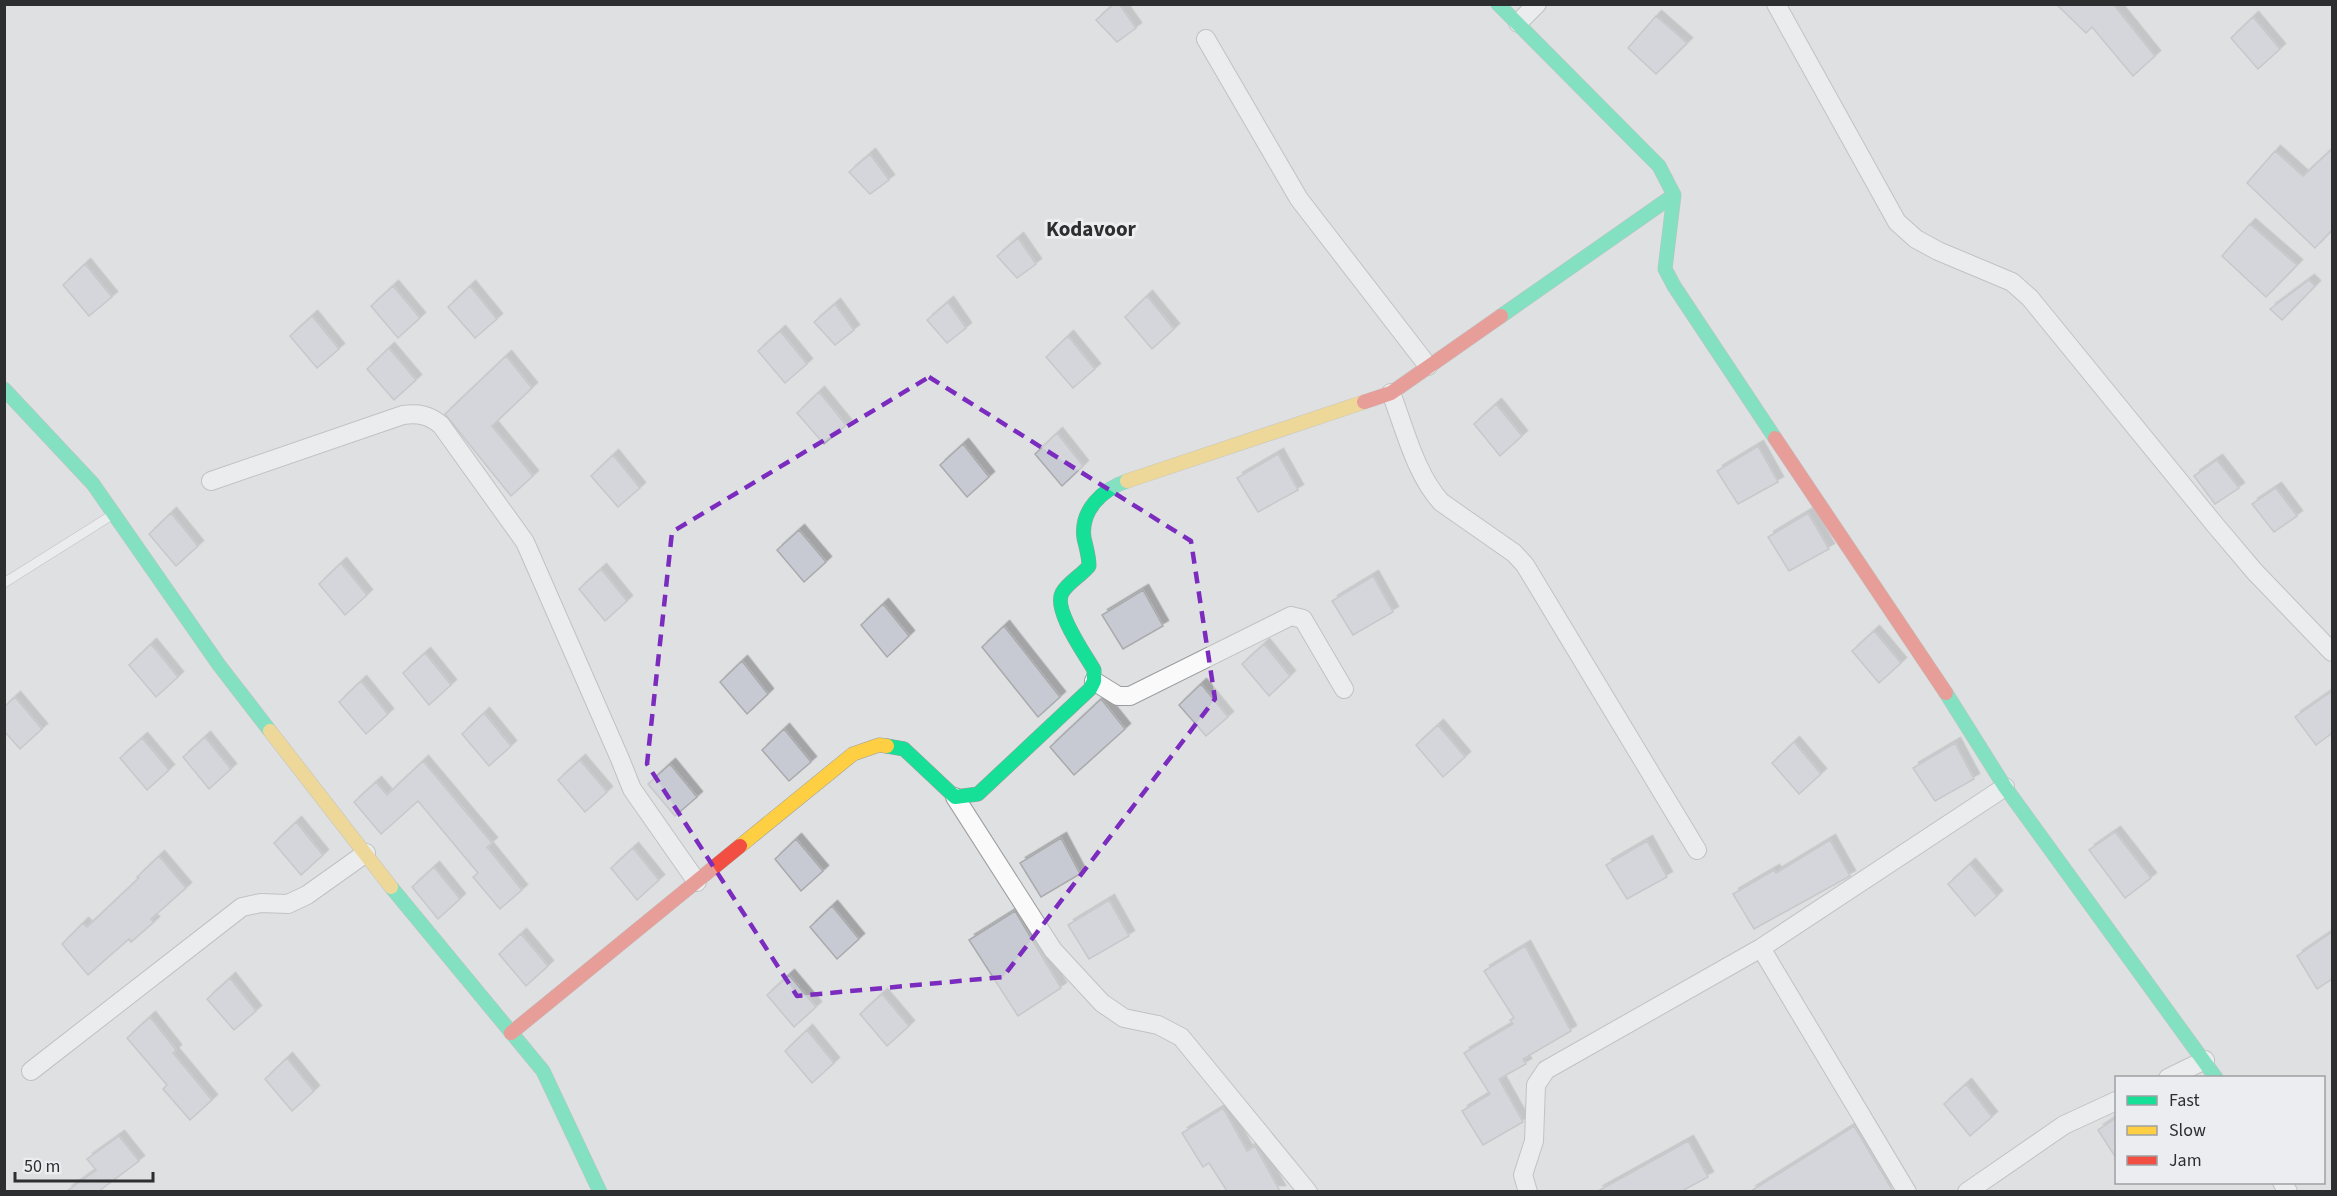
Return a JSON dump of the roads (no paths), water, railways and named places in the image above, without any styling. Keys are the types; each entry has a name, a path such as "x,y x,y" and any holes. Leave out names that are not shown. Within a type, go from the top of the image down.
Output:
{"street":[{"path":"1498,4 1659,166 1674,195 1665,269 1674,286 1959,713 2005,787 2215,1076"},
{"path":"1518,23 1537,4"},
{"path":"1776,4 1897,222 1916,239 1938,251 2012,282 2030,298 2255,572 2332,652"},
{"path":"1206,39 1306,209 1428,366"},
{"path":"955,797 978,794 1090,689 1094,681 1094,670 1061,611 1059,603 1060,593 1089,566 1090,560 1084,535 1086,515 1091,505 1105,490 1391,393 1674,195"},
{"path":"4,389 93,484 219,665 421,925 543,1071 600,1191"},
{"path":"1391,393 1424,479 1441,502 1514,553 1525,565 1697,850"},
{"path":"211,481 403,414 418,413 432,418 441,425 525,542 628,782 697,882"},
{"path":"1094,681 1118,696 1130,696 1291,616 1303,619 1344,689"},
{"path":"511,1033 853,754 879,745 904,749 955,797 1053,950 1109,1008 1124,1018 1158,1024 1182,1037 1308,1191"},
{"path":"1528,1191 1523,1174 1534,1141 1536,1085 1546,1070 1761,948 2005,787"},
{"path":"31,1071 242,908 261,903 288,904 307,895 366,853"},
{"path":"1761,948 1907,1191"},
{"path":"2170,1076 2205,1060"},
{"path":"1967,1191 2064,1125 2115,1101"}],"lane":[{"path":"4,583 114,514"}],"district":[{"name":"Kodavoor","path":"1091,229"}]}
